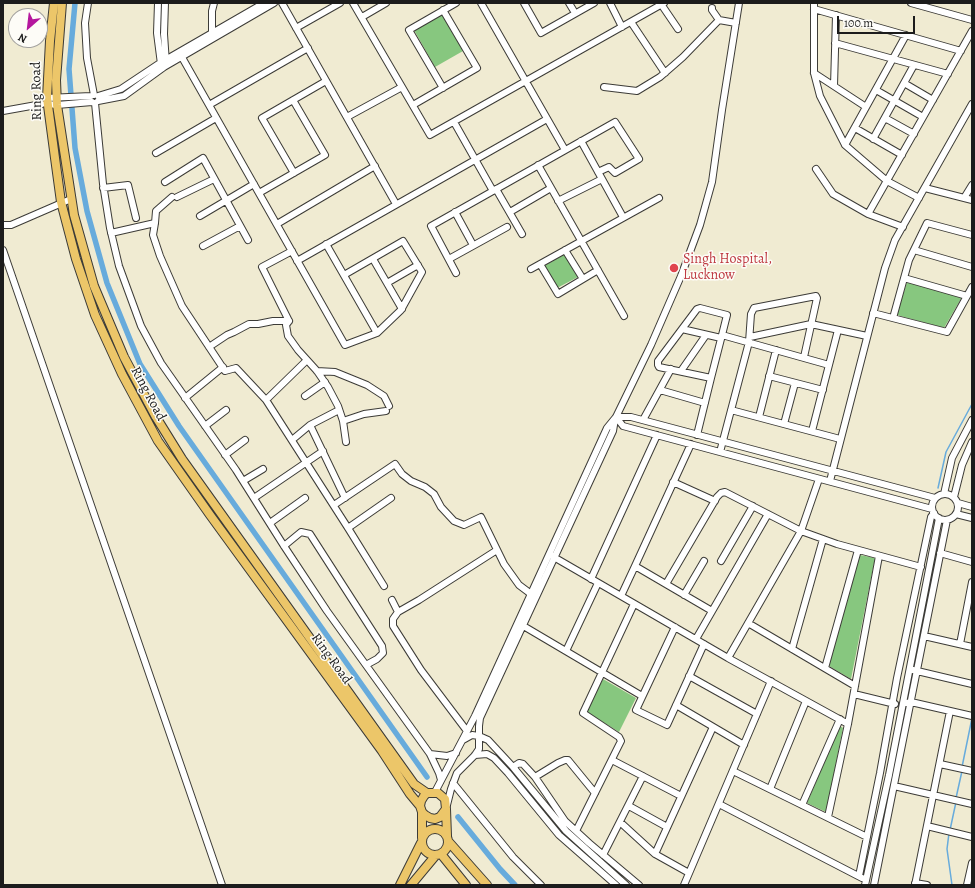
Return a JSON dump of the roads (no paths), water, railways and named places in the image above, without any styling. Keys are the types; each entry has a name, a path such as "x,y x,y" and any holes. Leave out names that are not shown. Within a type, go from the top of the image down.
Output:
{"main road":[{"name":"Ring Road","path":"54,3 46,102 61,202 76,259 95,316 122,374 158,441 382,751 421,809"},
{"path":"62,3 58,43 61,101 71,199 94,286 124,357 156,417 182,459 389,746 414,784 431,793 442,795 445,799 447,807 447,839 445,850 439,854 411,885"},
{"path":"431,793 421,801 423,848 431,855 439,854"},
{"path":"421,809 425,815 435,819 444,814 447,807"},
{"path":"400,885 424,833 434,828 443,832 447,839 487,885"},
{"path":"439,854 466,885"}],"street":[{"path":"88,3 85,23 87,58 95,99 104,188 111,233 119,266 141,326 161,363 243,481 327,611 430,754 440,773 441,780"},
{"path":"158,3 157,33 163,64"},
{"path":"163,64 165,3"},
{"path":"212,32 212,11 214,3"},
{"path":"180,54 212,32 264,3"},
{"path":"3,111 46,102 124,96 163,64 274,3"},
{"path":"282,3 396,204"},
{"path":"296,28 340,3"},
{"path":"353,3 430,135 631,22 652,6 663,4 678,29"},
{"path":"362,17 386,3"},
{"path":"443,88 409,30 456,3"},
{"path":"481,3 565,150"},
{"path":"524,3 540,33 594,3"},
{"path":"569,3 575,13"},
{"path":"610,3 622,27"},
{"path":"431,793 441,780 456,753 520,624 613,431 616,417 651,345 678,283 700,225 712,182 739,3"},
{"path":"911,3 972,20"},
{"path":"919,198 887,181 845,145 820,96 814,73 814,6 836,15 961,51"},
{"path":"712,8 719,20 736,23"},
{"path":"413,105 477,68 443,10"},
{"path":"834,86 836,15"},
{"path":"604,87 637,91 660,78 719,20"},
{"path":"631,22 665,73"},
{"path":"868,214 972,31"},
{"path":"845,145 906,35"},
{"path":"836,43 948,74"},
{"path":"209,105 308,48"},
{"path":"180,54 345,345 378,333 402,309 422,272 403,241 344,275"},
{"path":"873,139 914,65"},
{"path":"814,73 866,107"},
{"path":"294,173 262,118 326,81"},
{"path":"904,83 933,100"},
{"path":"347,117 402,87"},
{"path":"876,90 923,117"},
{"path":"259,193 325,154 293,100"},
{"path":"830,481 885,268 895,240 972,104"},
{"path":"156,153 216,118"},
{"path":"885,118 914,134"},
{"path":"297,261 547,119"},
{"path":"454,122 475,160 510,212 522,234"},
{"path":"456,273 431,226 615,122 639,159 615,173 609,167 598,172"},
{"path":"855,128 902,155"},
{"path":"581,141 623,217"},
{"path":"164,182 203,158 248,240"},
{"path":"538,165 624,316"},
{"path":"277,224 375,166"},
{"path":"816,169 834,194 868,214 903,227"},
{"path":"214,179 174,197 156,212 153,235 171,284 182,306 225,371 236,368 266,400 384,586"},
{"path":"558,201 602,179"},
{"path":"200,216 254,184"},
{"path":"104,188 128,185 136,218"},
{"path":"964,198 972,185"},
{"path":"510,212 551,188"},
{"path":"924,188 972,200"},
{"path":"531,269 658,198"},
{"path":"3,225 11,225 61,202 71,199"},
{"path":"455,212 473,246"},
{"path":"111,233 155,223"},
{"path":"892,318 909,260 927,223 972,235"},
{"path":"203,246 240,226"},
{"path":"449,259 506,227"},
{"path":"326,244 378,333"},
{"path":"3,250 222,885"},
{"path":"565,250 583,279"},
{"path":"914,250 972,267"},
{"path":"289,321 262,267 292,251"},
{"path":"373,259 402,309"},
{"path":"540,264 558,294 598,270"},
{"path":"387,284 418,266"},
{"path":"904,278 967,296"},
{"path":"873,313 947,332 972,287"},
{"path":"720,452 749,339 751,314 754,308 816,296 817,298 804,357"},
{"path":"697,435 727,315 703,308 697,309 658,361 658,365 659,367 711,378"},
{"path":"209,347 227,335 249,324 289,321"},
{"path":"289,321 286,325 288,336 325,382 339,410 346,442"},
{"path":"682,329 706,335 749,339 811,324 867,336"},
{"path":"812,431 838,330"},
{"path":"681,371 706,335"},
{"path":"749,339 776,350 829,365"},
{"path":"758,417 776,350"},
{"path":"266,400 307,360"},
{"path":"185,398 222,367"},
{"path":"643,420 671,369"},
{"path":"317,371 335,372 367,385 384,396 387,409 342,421"},
{"path":"769,376 823,390"},
{"path":"305,396 325,382"},
{"path":"784,424 795,383"},
{"path":"660,390 705,403"},
{"path":"205,426 226,410"},
{"path":"292,440 310,425 339,410"},
{"path":"731,410 840,439"},
{"path":"616,417 631,417 643,420 935,498"},
{"path":"616,417 623,426 830,481 933,511 939,518 947,520 952,518 958,511 958,503 954,497 949,494 939,495 932,503 933,511 859,876"},
{"path":"944,494 952,458 972,420"},
{"path":"310,425 345,498"},
{"path":"591,579 657,435"},
{"path":"225,455 245,440"},
{"path":"954,497 962,464 972,442"},
{"path":"620,596 691,444"},
{"path":"254,498 323,451"},
{"path":"334,505 395,464 402,474 411,481 425,487 434,494 441,507 454,521 464,525 480,517 504,564 519,585 531,594"},
{"path":"243,481 263,469"},
{"path":"728,658 801,531 820,479"},
{"path":"673,482 715,501"},
{"path":"666,584 715,501 721,493 725,492 801,531 858,550 921,567"},
{"path":"270,523 305,498"},
{"path":"348,528 391,498"},
{"path":"958,503 972,507"},
{"path":"721,561 753,506"},
{"path":"696,639 768,514"},
{"path":"956,514 972,518"},
{"path":"866,883 939,518"},
{"path":"719,804 859,876 866,883 874,883 947,520"},
{"path":"284,546 301,532 310,534 382,646 383,653 377,659 366,665"},
{"path":"792,649 823,539"},
{"path":"467,731 421,670 393,626 393,619 398,612 497,550"},
{"path":"825,668 858,550"},
{"path":"940,553 972,562"},
{"path":"552,556 728,658 848,724"},
{"path":"447,807 453,783 457,774 467,762 475,756 479,749 480,718 520,624 531,594 552,556"},
{"path":"828,818 854,694 879,556"},
{"path":"684,595 704,561"},
{"path":"635,566 712,611"},
{"path":"960,644 969,614 972,582"},
{"path":"566,651 598,583"},
{"path":"392,600 398,612"},
{"path":"576,831 621,741 619,737 583,713 634,604"},
{"path":"748,623 855,686"},
{"path":"520,624 642,696"},
{"path":"675,627 636,710 667,725 704,644"},
{"path":"924,636 972,647"},
{"path":"909,670 972,684"},
{"path":"689,676 757,714"},
{"path":"684,885 771,681"},
{"path":"854,694 902,706 911,702 970,716"},
{"path":"770,789 806,701"},
{"path":"676,705 744,745"},
{"path":"927,885 915,884 950,711"},
{"path":"802,805 840,719"},
{"path":"655,854 713,727"},
{"path":"462,741 472,735 488,740 513,767 566,831 626,885"},
{"path":"430,754 447,756 456,753"},
{"path":"475,756 487,754 494,758 560,835 616,885"},
{"path":"535,777 568,760 595,793"},
{"path":"612,760 681,796"},
{"path":"513,767 519,763 523,764 535,777 565,821 639,885"},
{"path":"940,764 969,771"},
{"path":"733,770 867,837"},
{"path":"603,855 643,776"},
{"path":"453,783 513,856 541,885"},
{"path":"894,786 972,804"},
{"path":"629,806 667,827"},
{"path":"620,822 655,854 689,873"},
{"path":"927,826 972,837"},
{"path":"967,885 972,863"}],"waterway":[{"path":"75,3 69,69 75,148 87,211 107,283 140,364 179,426 427,777"},
{"path":"938,488 946,452 972,404"},
{"path":"962,767 972,718"},
{"path":"956,798 962,771"},
{"path":"950,830 956,802"},
{"path":"458,817 500,869 515,885"},
{"path":"949,833 947,849 952,885"}],"place":[{"name":"Singh Hospital, Lucknow","path":"674,268"}]}
